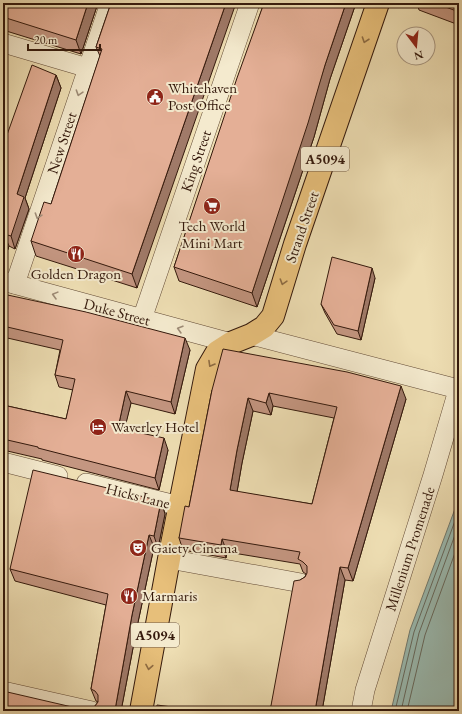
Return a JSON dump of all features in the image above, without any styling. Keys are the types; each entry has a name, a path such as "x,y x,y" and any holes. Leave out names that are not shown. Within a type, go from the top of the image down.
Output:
{"main road":[{"name":"Strand Street","path":"241,339 264,328 273,316 295,244 378,3"},
{"name":"A5094","path":"141,711 168,559 207,369 217,352 241,339"}],"street":[{"name":"New Street","path":"9,282 88,68 110,3"},
{"name":"King Street","path":"142,319 250,3"},
{"path":"3,44 88,68"},
{"name":"Duke Street","path":"9,282 142,319 241,339 459,388"},
{"name":"Millenium Promenade","path":"361,711 365,690 459,388"},
{"name":"Hicks Lane","path":"3,462 180,506"},
{"path":"168,559 301,583"},
{"path":"3,691 92,711"}],"water":[{"path":"459,498 459,711 391,711 410,630"}],"building":[{"path":"3,3 88,3 76,40 3,17"},
{"path":"111,3 226,3 132,274 31,241 44,202 51,204 102,49 96,47"},
{"path":"264,3 346,3 252,293 174,267 237,78"},
{"path":"435,3 459,3 459,12"},
{"path":"32,65 56,75 17,194 24,197 11,236 4,234 3,238 3,146"},
{"path":"332,257 372,268 358,331 334,325 321,304"},
{"path":"3,294 86,312 185,338 171,402 126,391 118,428 164,438 155,478 3,439 3,405 66,419 75,379 55,375 63,340 3,326"},
{"path":"223,349 347,372 401,386 348,568 340,567 315,711 270,711 294,581 305,577 307,573 307,566 298,559 300,552 222,539 221,545 179,538 185,506 189,507 212,390","holes":["269,393 337,407 312,504 230,490 248,398 266,403"]},
{"path":"33,470 161,501 154,536 149,535 132,615 115,710 117,711 3,711 3,691 85,710 91,709 98,702 98,695 91,689 108,594 10,569"},
{"path":"157,705 187,709 187,711 156,711"}],"place":[{"name":"Whitehaven Post Office","path":"155,97"},
{"name":"Tech World Mini Mart","path":"212,206"},
{"name":"Golden Dragon","path":"76,254"},
{"name":"Waverley Hotel","path":"98,427"},
{"name":"Gaiety Cinema","path":"138,548"},
{"name":"Marmaris","path":"129,596"}]}
